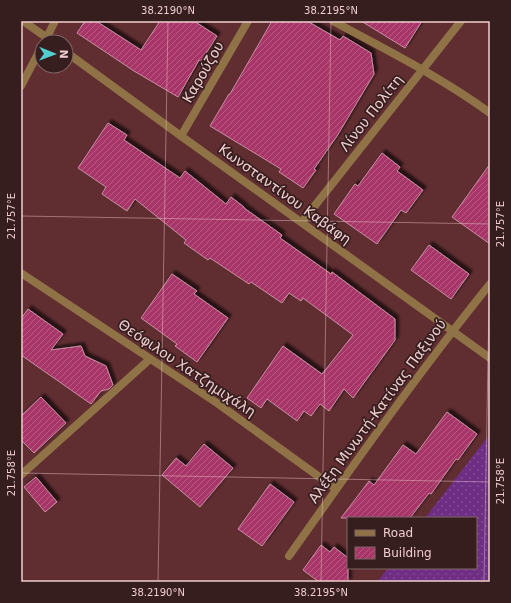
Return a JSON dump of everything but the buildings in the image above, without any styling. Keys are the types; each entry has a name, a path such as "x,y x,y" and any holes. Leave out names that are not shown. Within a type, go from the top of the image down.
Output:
{"street":[{"path":"23,21 40,34"},
{"path":"50,34 55,21"},
{"name":"Καρούζου","path":"181,136 248,21"},
{"path":"333,21 422,70 472,100 490,113"},
{"name":"Λίνου Πολίτη","path":"302,222 461,21"},
{"name":"Κωνσταντίνου Καβάφη","path":"74,58 490,358"},
{"path":"21,86 34,61"},
{"name":"Θεόφιλου Χατζημιχάλη","path":"21,273 247,423 336,489"},
{"name":"Αλέξη Μινωτή-Κατίνας Παξινού","path":"289,556 336,489 452,331 490,284"},
{"path":"21,475 150,359"}],"shaded area":[{"path":"490,434 490,582 486,580 478,582 377,582 387,569 477,569 477,517 426,517"}]}
